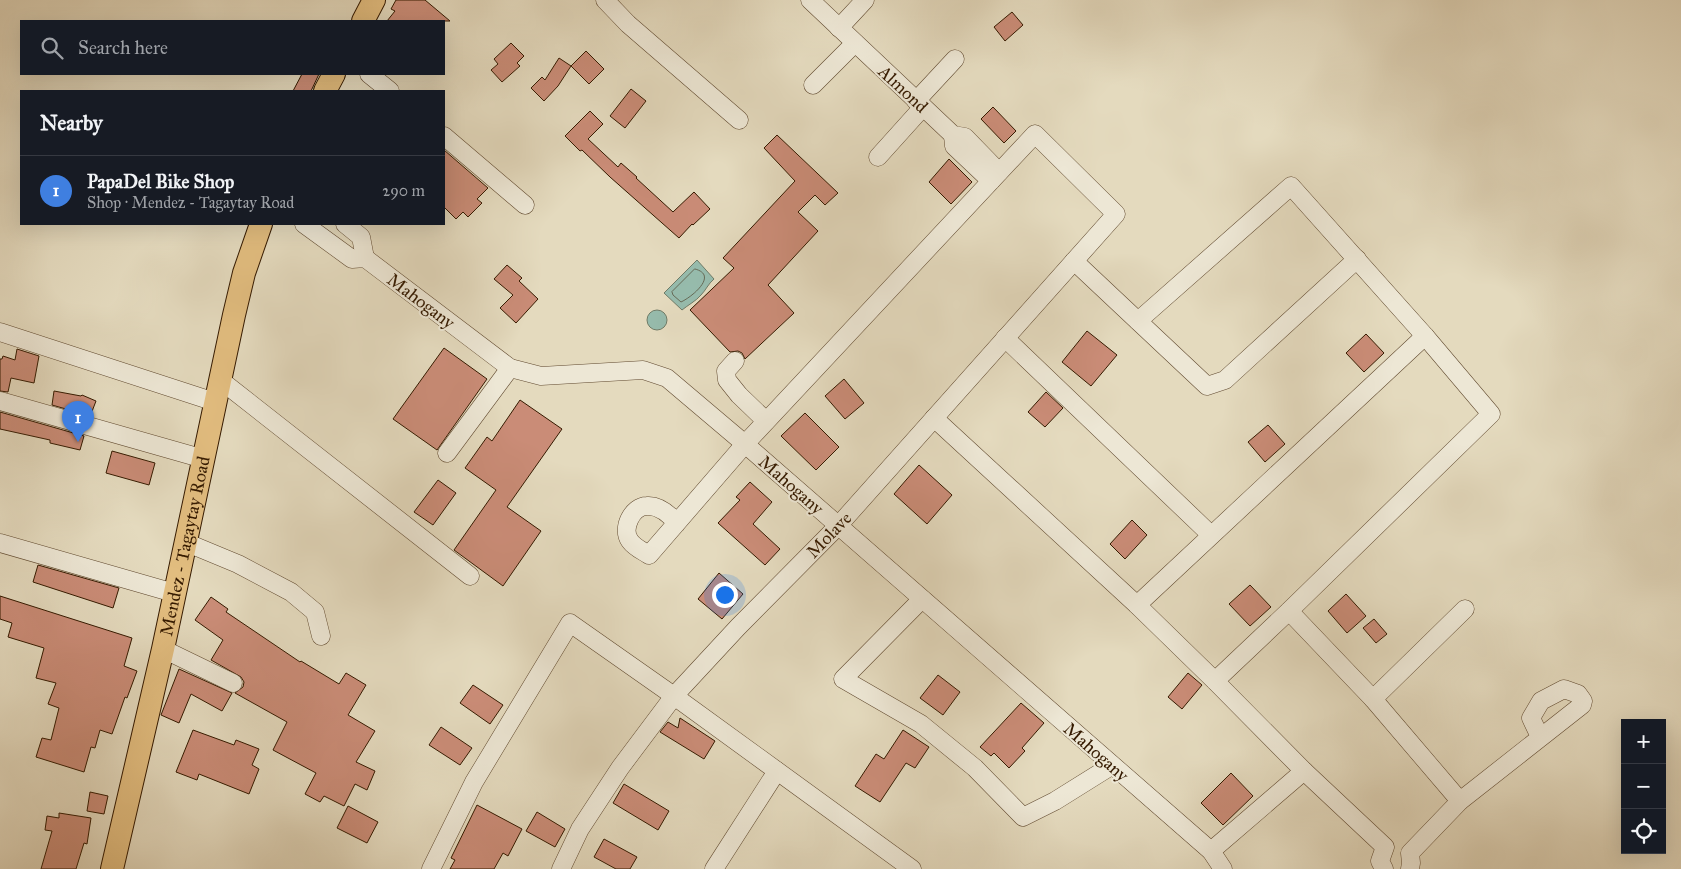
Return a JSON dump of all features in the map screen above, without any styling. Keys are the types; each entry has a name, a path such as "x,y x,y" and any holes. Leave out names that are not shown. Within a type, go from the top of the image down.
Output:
{"main road":[{"path":"364,20 374,0"},
{"path":"326,90 333,75"},
{"name":"Mendez - Tagaytay Road","path":"112,869 244,273 261,225"}],"street":[{"path":"605,0 628,24 739,120"},
{"name":"Almond","path":"810,0 952,135 954,146 995,176"},
{"path":"839,28 865,0"},
{"path":"813,86 855,43"},
{"path":"878,157 955,59"},
{"path":"370,75 389,90"},
{"name":"Molave","path":"562,869 585,821 620,768 674,696 738,627 838,526 1116,214 1035,134 995,176"},
{"path":"445,137 526,205"},
{"path":"677,523 766,421 995,176"},
{"path":"1138,321 1291,186 1425,336 1491,414 1289,611 1215,680"},
{"name":"Mahogany","path":"307,225 352,259 366,258 510,368 541,376 643,370 667,378 1211,852 1223,869"},
{"path":"346,225 361,237 366,258"},
{"path":"1074,261 1207,386 1225,380 1357,259"},
{"path":"0,332 215,402"},
{"path":"1137,605 1425,336"},
{"path":"1005,338 1211,535"},
{"path":"735,362 726,371 727,380 739,395 766,421"},
{"path":"446,453 510,368"},
{"path":"220,379 470,576"},
{"path":"0,401 204,459"},
{"path":"934,418 1137,605 1215,680 1304,771 1385,847 1397,851 1410,861 1460,801 1540,737"},
{"path":"185,542 238,564 291,592 315,612 321,636"},
{"path":"0,543 174,593"},
{"path":"922,600 843,679 921,724 975,768 1023,817 1056,801 1111,766"},
{"path":"1373,698 1465,609"},
{"path":"1289,611 1373,698 1460,801"},
{"path":"431,869 474,782 570,623 912,869"},
{"path":"162,649 233,683"},
{"path":"714,869 777,771"},
{"path":"1211,852 1304,771"},
{"path":"1384,869 1380,861 1385,847"}],"water":[{"path":"697,260 714,279 699,297 682,310 664,293"},
{"path":"657,310 664,313 667,320 664,327 657,330 650,327 647,320 650,313"}],"building":[{"path":"396,0 425,0 450,21 388,20 395,11 391,9"},
{"path":"1012,12 1023,25 1005,41 994,27"},
{"path":"511,43 524,56 517,63 520,66 502,82 491,70 498,64 494,59"},
{"path":"586,51 604,69 589,84 571,66"},
{"path":"559,58 571,66 558,86 544,101 531,88 542,77 545,80"},
{"path":"301,75 319,75 311,90 294,90"},
{"path":"631,89 646,101 625,128 610,116"},
{"path":"993,107 1016,131 1004,143 981,119"},
{"path":"590,111 603,124 588,139 618,167 621,163 673,212 694,192 710,209 679,238 565,136"},
{"path":"777,135 838,193 825,205 815,195 798,212 818,231 768,285 794,313 745,359 742,353 738,351 730,352 690,310 734,268 723,258 795,181 764,148"},
{"path":"445,151 488,188 477,199 482,203 468,217 463,212 456,219 445,208"},
{"path":"949,159 972,182 951,204 929,182"},
{"path":"507,265 522,278 519,281 538,299 516,323 500,308 513,295 494,279"},
{"path":"1087,331 1117,355 1091,386 1062,362"},
{"path":"1366,334 1384,353 1364,372 1346,353"},
{"path":"444,348 487,379 437,450 393,419"},
{"path":"17,349 39,356 34,383 11,378 8,392 0,391 0,359 3,356 15,360"},
{"path":"844,379 864,403 845,419 825,396"},
{"path":"54,391 82,395 96,401 91,414 52,405"},
{"path":"1046,392 1063,408 1045,427 1028,412"},
{"path":"520,400 562,429 507,507 541,531 503,586 454,550 496,490 465,468 487,437 492,441"},
{"path":"0,412 84,436 80,450 50,443 50,440 0,429"},
{"path":"805,413 839,447 816,470 781,436"},
{"path":"1268,425 1285,444 1265,462 1248,442"},
{"path":"112,451 155,463 149,485 106,473"},
{"path":"919,465 952,495 927,524 894,494"},
{"path":"438,480 456,493 433,525 414,512"},
{"path":"750,482 772,502 753,524 780,549 765,565 718,523 740,500 736,497"},
{"path":"1132,520 1147,535 1125,559 1110,544"},
{"path":"38,565 119,588 113,608 33,582"},
{"path":"719,573 743,594 722,619 698,599"},
{"path":"1250,585 1271,607 1250,626 1229,604"},
{"path":"1346,594 1366,616 1347,633 1328,611"},
{"path":"0,596 132,638 124,666 137,671 127,698 125,697 112,734 100,730 95,748 91,747 84,772 36,757 42,738 51,740 59,708 48,704 56,683 36,678 44,648 8,637 12,623 0,619"},
{"path":"211,597 228,609 226,612 300,662 339,684 346,673 366,685 348,715 375,731 356,762 375,771 367,790 355,784 344,806 324,796 320,802 305,794 316,773 273,750 287,722 235,693 243,687 244,682 241,677 211,660 223,640 195,620"},
{"path":"1374,619 1387,634 1376,643 1363,628"},
{"path":"179,669 232,693 222,711 191,694 179,723 161,715"},
{"path":"1188,673 1202,685 1182,709 1168,697"},
{"path":"938,675 960,692 943,715 920,698"},
{"path":"473,685 503,705 490,724 460,703"},
{"path":"1021,703 1044,723 1022,748 1025,751 1009,768 994,753 991,756 980,747"},
{"path":"680,718 715,741 704,759 660,732 668,722 678,728"},
{"path":"441,727 472,748 460,765 429,745"},
{"path":"193,730 234,745 236,740 259,749 252,765 259,769 249,794 199,774 197,780 176,772"},
{"path":"903,730 929,747 915,768 906,763 880,802 855,786 876,754 884,759"},
{"path":"1231,773 1253,796 1223,825 1201,803"},
{"path":"624,784 669,811 658,830 613,803"},
{"path":"90,792 108,796 104,814 87,811"},
{"path":"477,805 522,829 508,856 503,853 494,869 450,869 455,860 451,858"},
{"path":"348,806 378,822 367,843 337,828"},
{"path":"537,812 565,829 555,847 526,831"},
{"path":"59,813 91,818 87,844 84,843 76,869 41,869 52,831 45,830 47,816 59,818"},
{"path":"604,839 637,857 630,869 616,869 594,857"}],"place":[{"name":"PapaDel Bike Shop","path":"78,442"}]}
